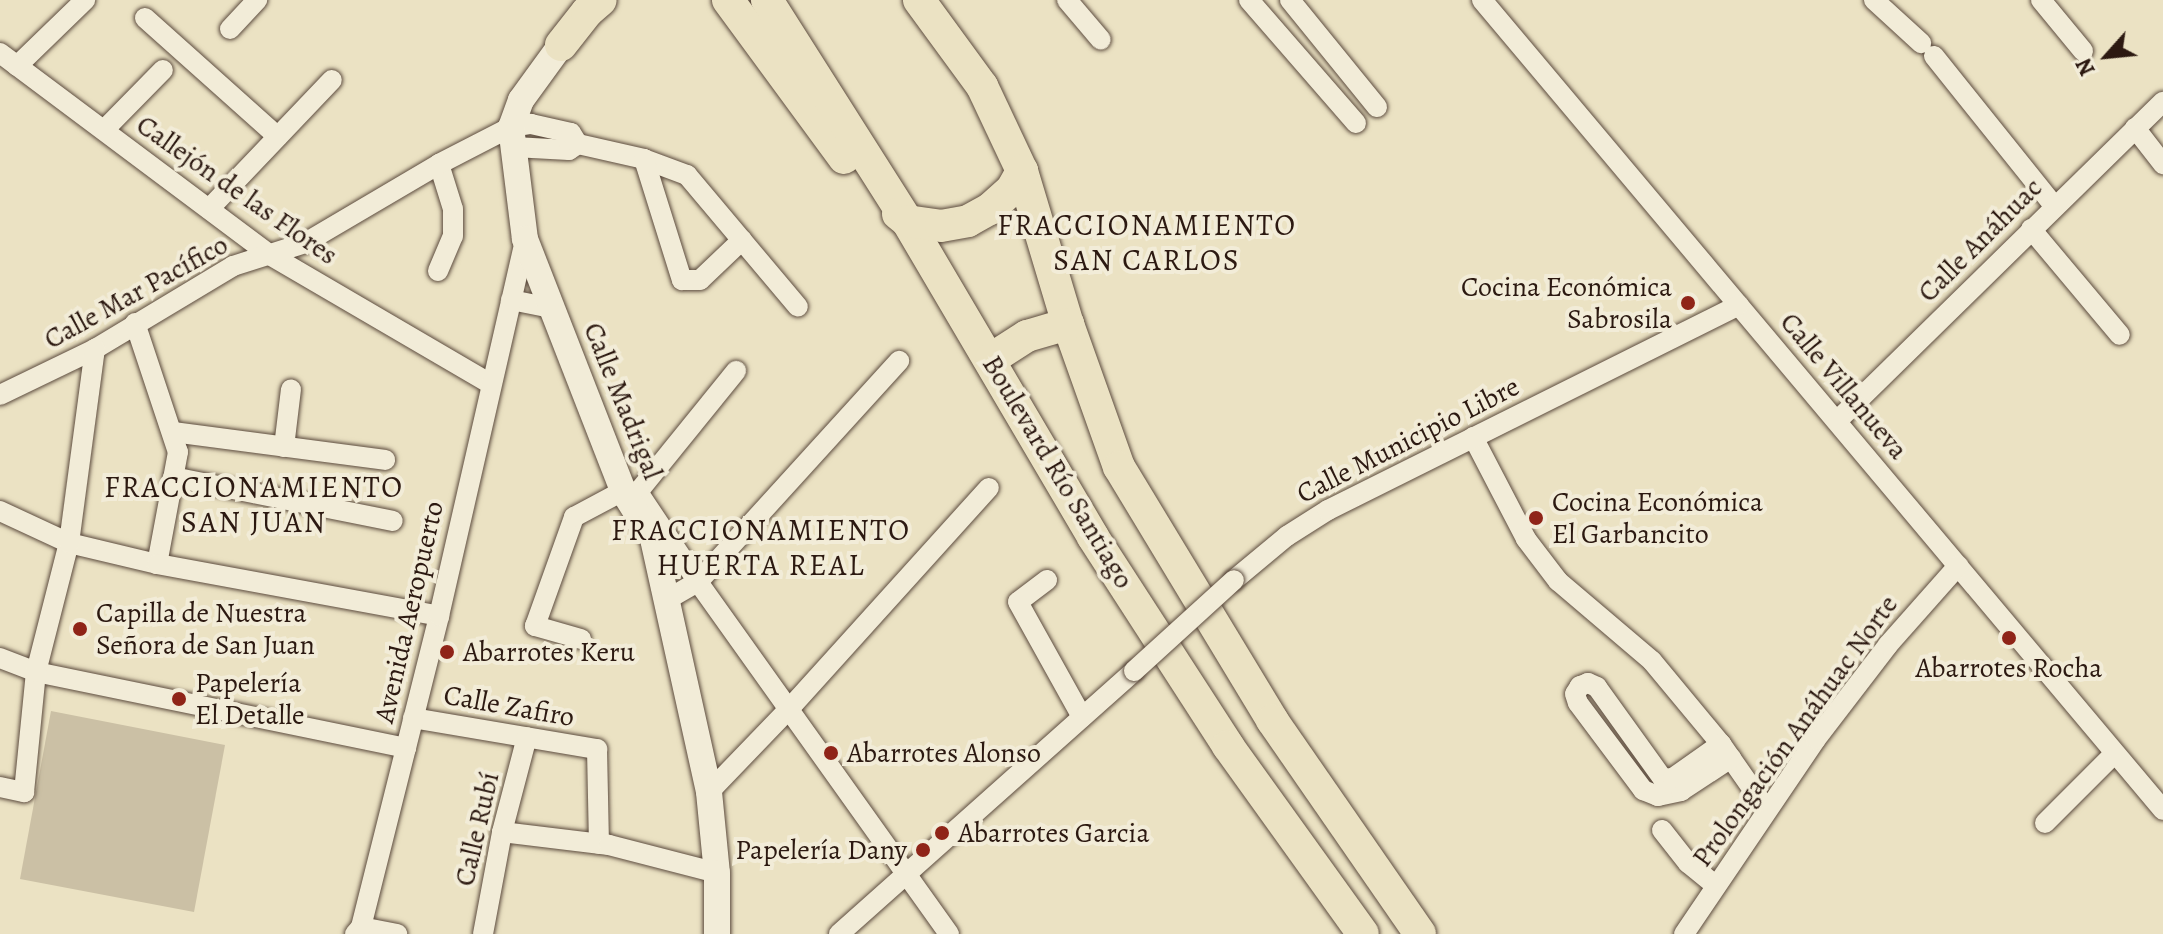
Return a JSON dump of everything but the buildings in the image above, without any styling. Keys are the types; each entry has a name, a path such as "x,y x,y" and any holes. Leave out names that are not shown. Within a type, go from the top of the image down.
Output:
{"main road":[{"path":"561,0 561,45"},
{"path":"561,45 587,12 601,0"},
{"path":"728,0 869,193 907,221 941,226 968,221 990,209 1012,189 1022,171"},
{"name":"Boulevard Río Santiago","path":"767,0 991,359 1093,537 1228,746 1363,934"},
{"name":"Boulevard Río Santiago","path":"919,0 982,86 1022,171 1068,324 1119,467 1272,720 1420,934"},
{"path":"991,359 1027,336 1068,324"}],"street":[{"path":"17,66 85,0"},
{"path":"1067,0 1101,40"},
{"path":"1290,0 1377,107"},
{"name":"Calle Villanueva","path":"1482,0 2163,810"},
{"path":"1874,0 1927,49 2054,206"},
{"path":"2041,0 2083,51"},
{"path":"230,29 248,3"},
{"path":"1258,3 1356,123"},
{"path":"145,18 278,137"},
{"path":"561,45 521,100 512,137 569,150 578,144 644,159 687,175 798,307"},
{"name":"Callejón de las Flores","path":"0,53 270,255 491,384"},
{"path":"104,130 163,70"},
{"path":"209,209 332,80"},
{"name":"Calle Anáhuac","path":"1838,420 2163,102"},
{"path":"2135,128 2163,164"},
{"name":"Calle Mar Pacífico","path":"0,395 95,349 233,266 305,243 439,164 512,137"},
{"name":"Calle Madrigal","path":"512,137 525,239 551,308 653,539 709,792 717,873 717,934"},
{"path":"644,159 682,280 700,280 742,240"},
{"path":"438,271 453,236 453,209 439,164"},
{"path":"2031,229 2120,335"},
{"name":"Avenida Aeropuerto","path":"358,930 439,616 525,239"},
{"path":"511,300 551,308"},
{"name":"Calle Municipio Libre","path":"839,934 1287,536 1328,510 1739,305"},
{"path":"135,323 178,452 157,564"},
{"path":"0,787 24,792 36,672 69,543 95,349"},
{"path":"668,599 698,582 899,361"},
{"path":"581,639 535,626 574,517 630,491 736,371"},
{"path":"284,447 291,389"},
{"path":"173,432 385,460"},
{"path":"1473,437 1526,539 1558,581 1652,661 1726,751 1767,810"},
{"path":"173,477 393,521"},
{"path":"709,792 789,709 989,488"},
{"path":"630,491 909,874 949,934"},
{"path":"0,511 69,543 157,564 439,616"},
{"name":"Prolongación Anáhuac Norte","path":"1684,934 1767,810 1888,645 1958,566"},
{"path":"1047,580 1018,602 1082,717"},
{"path":"0,658 36,672 406,748"},
{"path":"1661,788 1597,687 1588,683 1580,686 1575,694 1578,703 1643,790 1661,788 1681,791 1726,751"},
{"name":"Calle Zafiro","path":"413,718 597,749 599,844"},
{"name":"Calle Rubí","path":"483,934 502,832 527,737"},
{"path":"2045,823 2114,754"},
{"path":"1662,830 1688,863 1716,886"},
{"path":"502,832 599,844 717,873"},
{"path":"358,930 397,934"}],"shaded area":[{"path":"51,711 225,745 194,912 20,879"}],"place":[{"name":"Cocina Económica Sabrosila","path":"1688,303"},
{"name":"Cocina Económica El Garbancito","path":"1536,518"},
{"name":"Capilla de Nuestra Señora de San Juan","path":"80,629"},
{"name":"Abarrotes Rocha","path":"2009,638"},
{"name":"Abarrotes Keru","path":"447,652"},
{"name":"Papelería El Detalle","path":"179,699"},
{"name":"Abarrotes Alonso","path":"831,753"},
{"name":"Abarrotes Garcia","path":"942,833"},
{"name":"Papelería Dany","path":"923,850"}],"district":[{"name":"FRACCIONAMIENTO SAN CARLOS","path":"1147,242"},
{"name":"FRACCIONAMIENTO SAN JUAN","path":"254,504"},
{"name":"FRACCIONAMIENTO HUERTA REAL","path":"761,547"}]}
